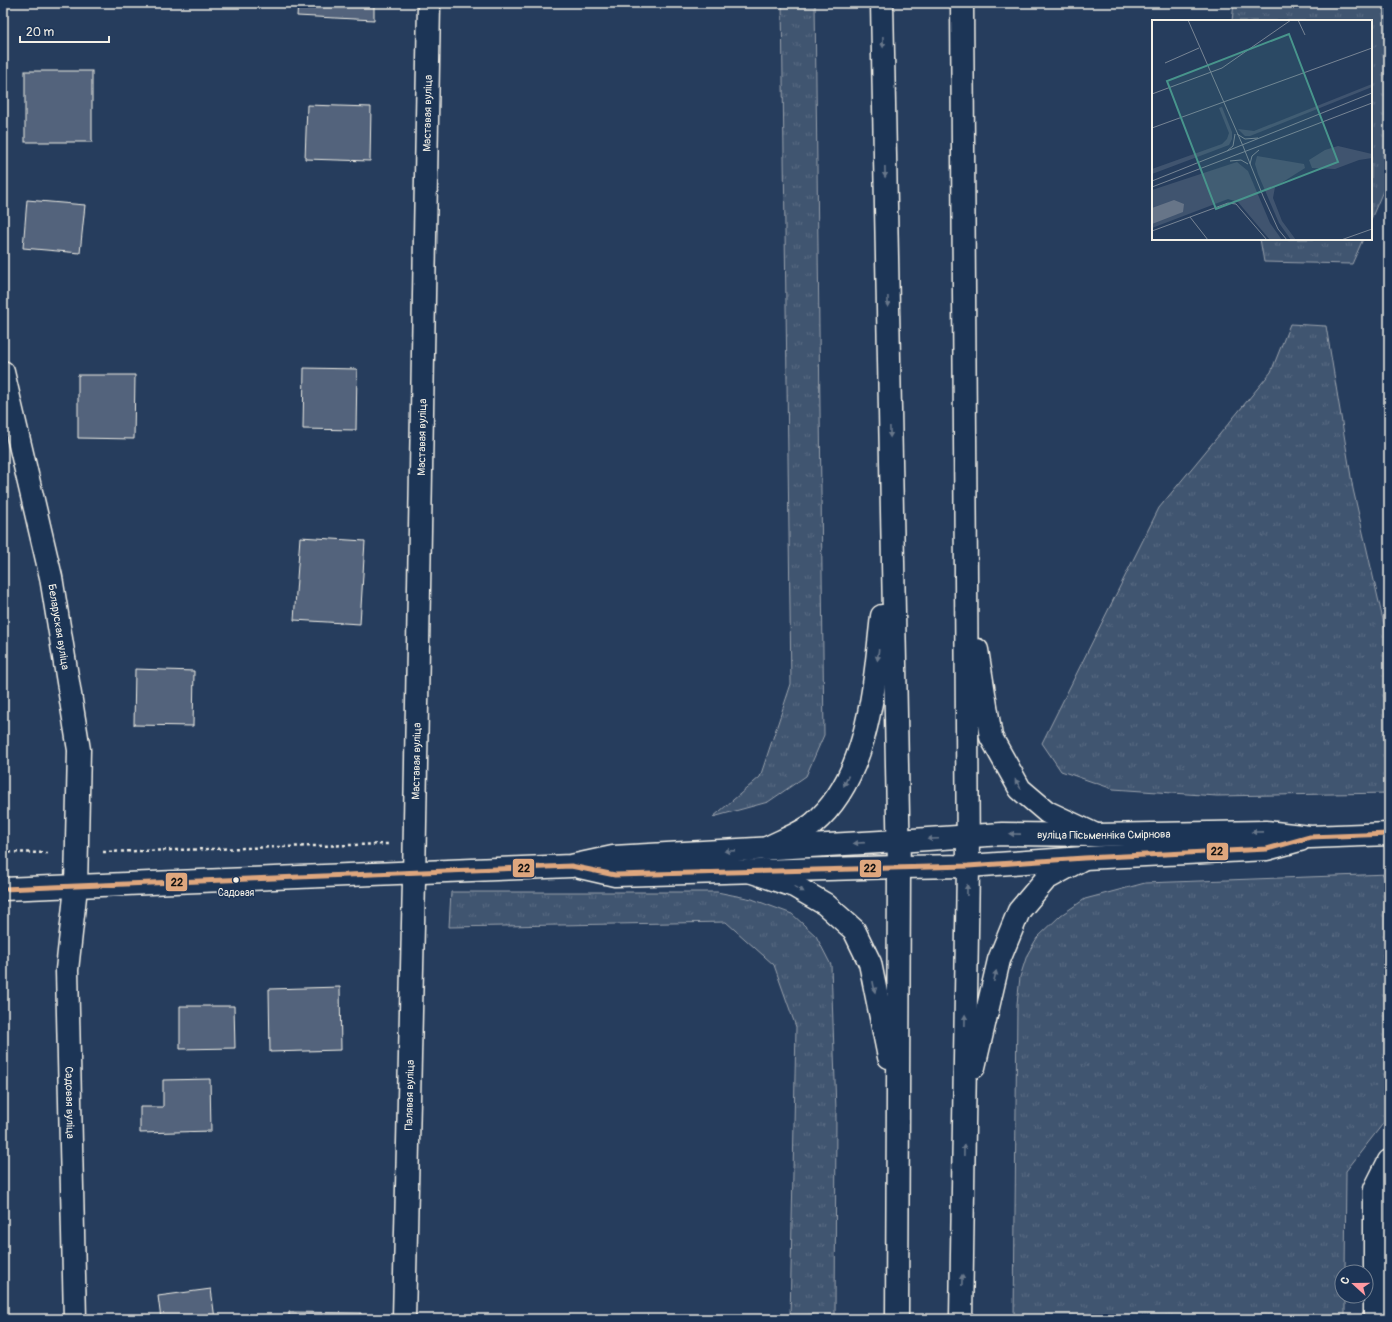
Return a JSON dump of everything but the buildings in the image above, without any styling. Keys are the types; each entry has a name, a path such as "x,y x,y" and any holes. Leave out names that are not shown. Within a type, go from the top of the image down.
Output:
{"main road":[{"name":"Маставая вуліца","path":"414,872 429,3"},
{"path":"882,3 899,867 897,1319"},
{"path":"961,1319 968,866 962,3"},
{"name":"Беларуская вуліца","path":"3,372 51,577 79,750 76,887"},
{"path":"765,849 813,824 841,791 858,754 873,697 892,533"},
{"path":"966,579 991,737 1020,789 1047,812 1096,835"},
{"name":"вуліца Пісьменніка Смірнова","path":"571,866 613,857 1002,834 1096,835 1266,832 1310,837 1389,834"},
{"name":"вуліца Пісьменніка Смірнова","path":"571,866 615,875 968,866 1084,858 1267,849 1310,837"},
{"path":"964,1109 999,960 1019,911 1046,879 1084,858"},
{"path":"3,889 571,866"},
{"path":"749,871 794,886 825,904 854,930 870,963 898,1104"},
{"name":"Палявая вуліца","path":"404,1319 414,872"},
{"name":"Садовая вуліца","path":"75,1319 67,970 76,887"},
{"path":"1375,1319 1375,1189 1389,1161"}],"path":[{"path":"3,852 76,853 415,844"}],"green space":[{"path":"782,3 815,3 824,735 806,776 768,802 713,817 760,777 791,684"},
{"path":"1234,3 1389,3 1389,177 1372,217 1372,20 1232,20"},
{"path":"1260,240 1363,240 1352,264 1264,262"},
{"path":"1290,324 1326,326 1353,489 1389,646 1389,793 1217,796 1113,789 1061,771 1042,743 1159,508 1271,372"},
{"path":"1389,874 1389,1116 1346,1171 1345,1264 1334,1264 1334,1304 1345,1304 1345,1319 1014,1319 1017,1004 1020,977 1027,955 1037,938 1061,915 1085,899 1145,883"},
{"path":"451,892 717,892 752,899 792,914 816,936 831,965 836,1110 835,1319 790,1319 796,1027 774,965 726,922 449,927"}],"transit line":[{"name":"22","path":"3,889 571,866 615,875 968,866 1084,858 1267,849 1310,837 1389,834"}],"place":[{"name":"Садовая","path":"236,880"}]}
